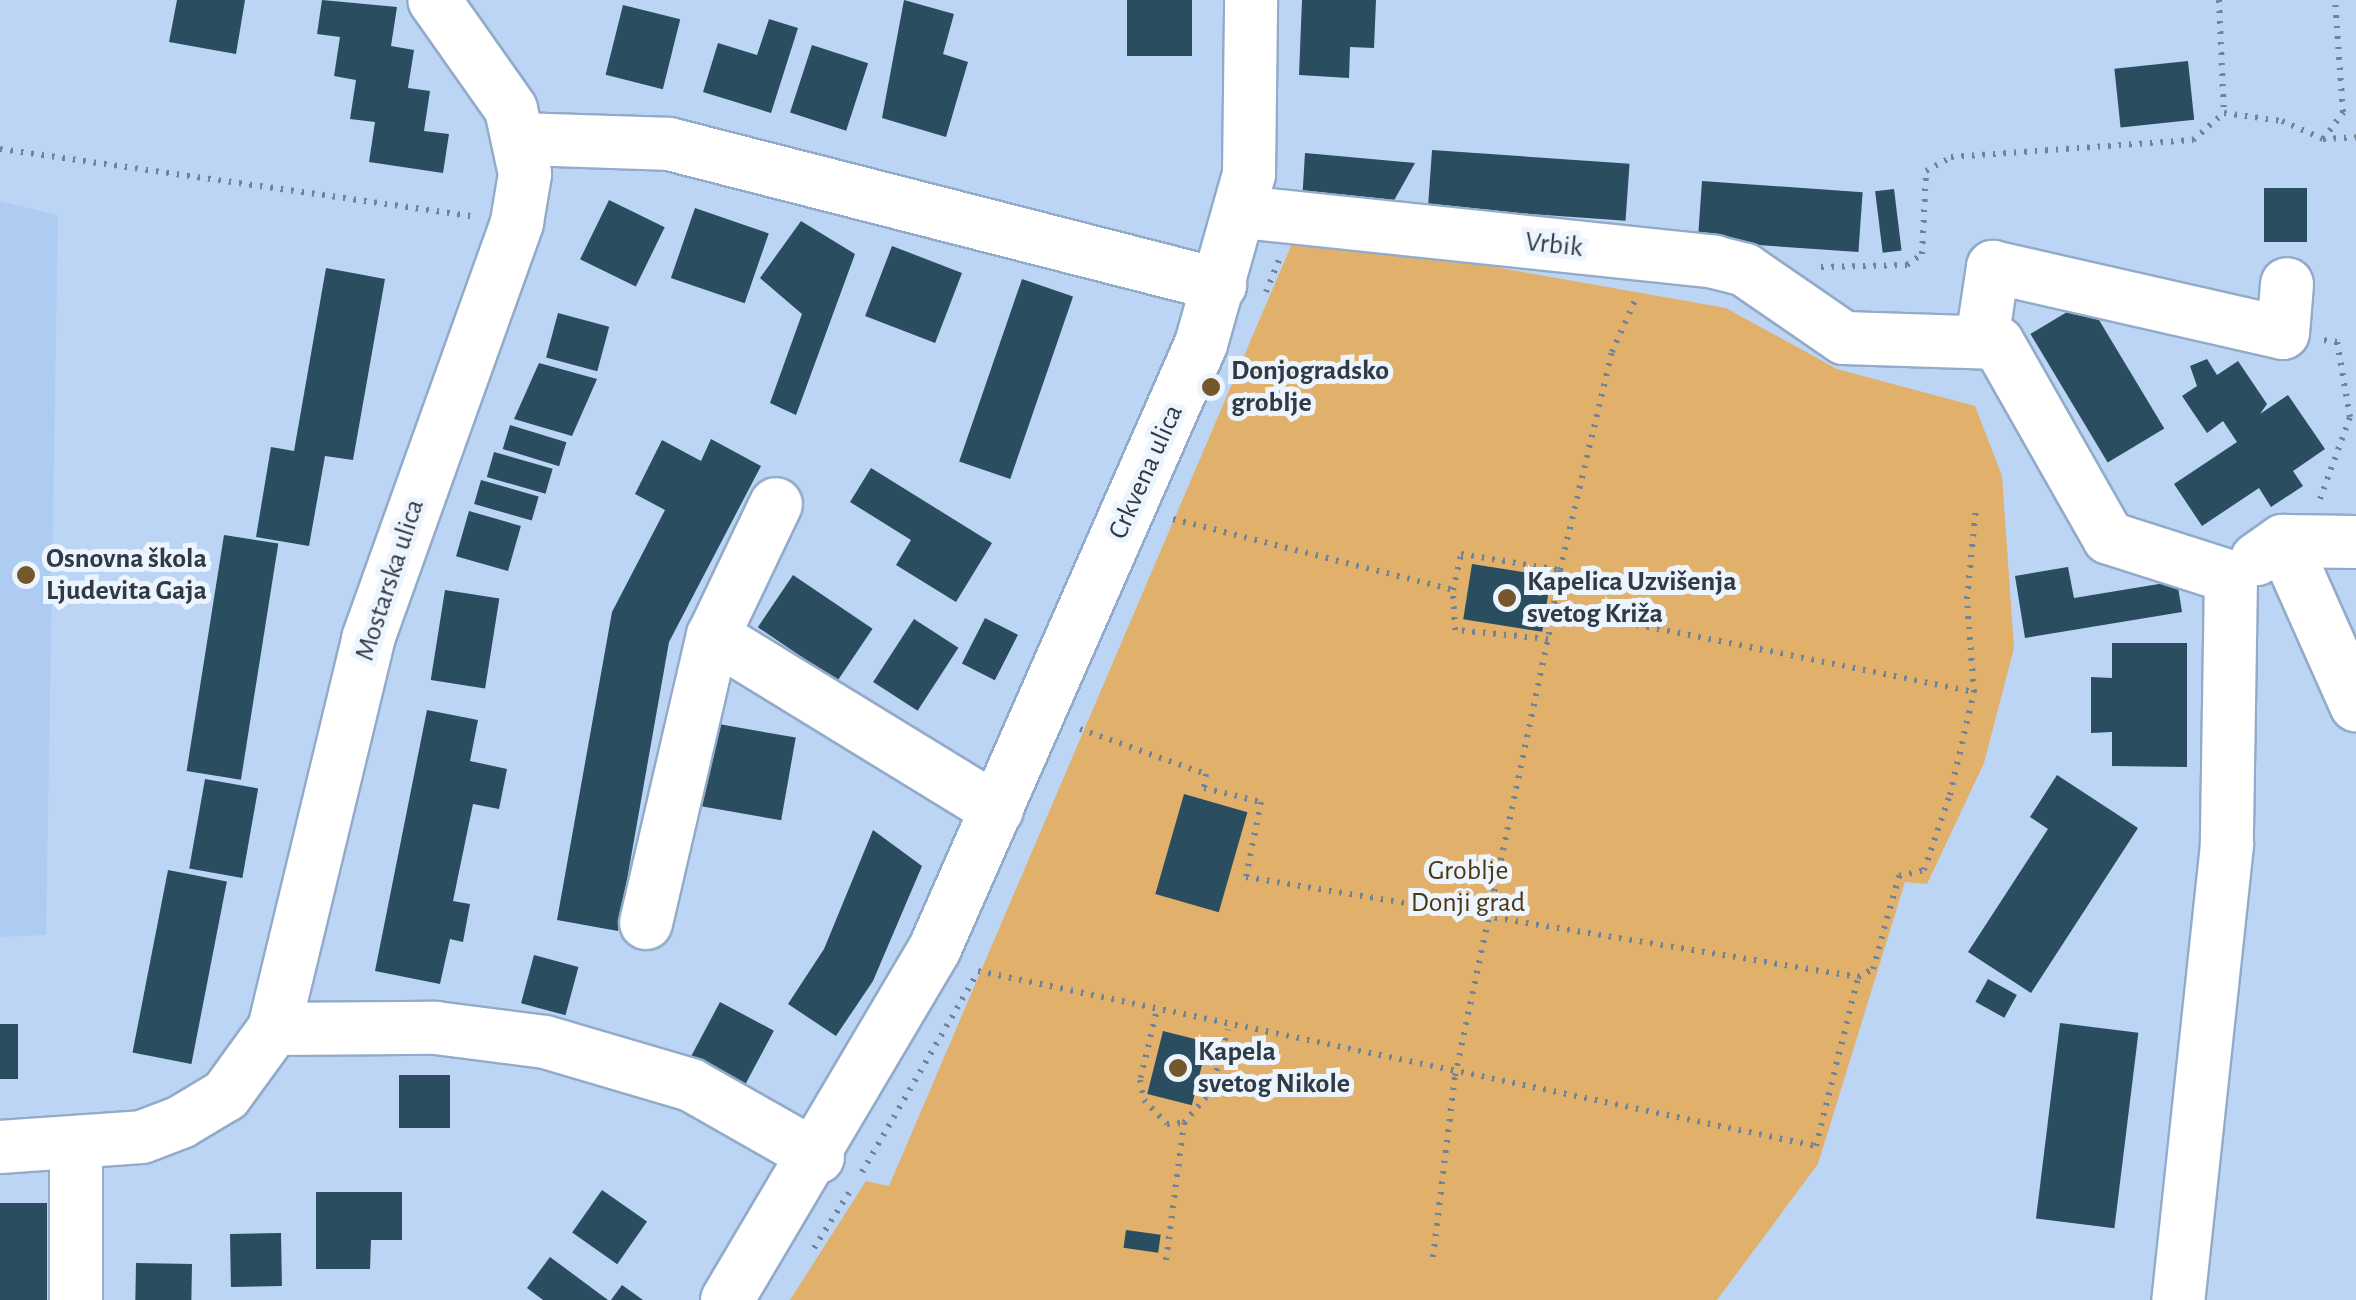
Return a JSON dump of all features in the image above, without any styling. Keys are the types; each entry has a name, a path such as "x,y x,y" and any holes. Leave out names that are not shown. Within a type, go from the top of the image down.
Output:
{"street":[{"path":"434,0 522,139 670,144 1220,285"},
{"name":"Crkvena ulica","path":"726,1300 818,1158 935,948 1040,712 1220,285 1242,212 1251,0"},
{"name":"Mostarska ulica","path":"0,1146 142,1137 181,1122 226,1095 274,1030 368,639 517,222 522,139"},
{"name":"Vrbik","path":"1242,212 1744,270 1844,338 1982,340"},
{"path":"2231,577 2109,538 1998,343 1982,340 1993,267 2285,308"},
{"path":"646,923 712,636 776,504"},
{"path":"2231,577 2283,541 2356,542"},
{"path":"2283,541 2356,705"},
{"path":"2178,1300 2227,845 2231,577"},
{"path":"712,636 997,810"},
{"path":"274,1030 436,1028 544,1042 691,1085 818,1158"},
{"path":"76,1144 76,1300"}],"path":[{"path":"2219,0 2224,114"},
{"path":"2323,139 2343,112 2335,0"},
{"path":"1744,270 1908,265 1922,254 1926,171 1952,157 2193,140 2224,114 2282,121 2323,139 2356,137"},
{"path":"0,149 517,222"},
{"path":"1433,1258 1454,1076 1560,570 1612,352 1636,296"},
{"path":"2283,541 2326,492 2350,417 2337,342 2285,308"},
{"path":"1040,712 1206,774 1204,788 1261,802 1246,877 1489,923 1858,977 1874,969 1899,876 1924,870 1974,692 1967,599 1976,507"},
{"path":"1171,519 1453,590"},
{"path":"1548,640 1455,630 1453,590 1461,554 1560,570"},
{"path":"1554,608 1974,692"},
{"path":"978,971 1156,1014 1816,1146 1858,977"},
{"path":"1156,1014 1144,1100 1167,1124 1184,1123"},
{"path":"1166,1260 1164,1245 1184,1123 1211,1091 1228,1029"}],"shaded area":[{"name":"Osnovna škola Ljudevita Gaja","path":"0,201 58,215 46,935 0,937"}],"green space":[{"name":"Groblje Donji grad","path":"1297,232 1726,308 1837,369 1975,406 2002,476 2014,648 1984,763 1927,884 1905,882 1818,1164 1717,1300 790,1300 866,1181 889,1186"}],"building":[{"path":"177,0 245,0 236,54 169,42"},
{"path":"322,0 397,7 391,46 414,50 408,88 430,91 424,131 449,134 443,173 369,162 375,122 350,119 356,80 334,76 340,37 317,34"},
{"path":"904,0 954,14 943,54 968,62 946,137 882,118"},
{"path":"1127,0 1192,0 1192,56 1127,56"},
{"path":"1302,0 1376,0 1374,48 1350,47 1349,78 1299,75"},
{"path":"623,5 680,19 663,89 606,75"},
{"path":"769,19 798,28 771,113 703,92 718,43 757,55"},
{"path":"812,45 868,63 846,131 790,113"},
{"path":"2188,61 2194,120 2121,127 2114,69"},
{"path":"1432,150 1630,164 1626,221 1428,207"},
{"path":"1305,153 1415,163 1387,213 1302,203"},
{"path":"1702,181 1863,192 1858,252 1698,241"},
{"path":"2264,188 2307,188 2307,242 2264,242"},
{"path":"1894,189 1902,251 1883,253 1875,191"},
{"path":"609,200 665,227 636,286 580,259"},
{"path":"695,208 769,233 745,303 671,278"},
{"path":"801,221 855,254 796,415 770,403 802,314 760,278"},
{"path":"892,246 962,273 935,343 865,316"},
{"path":"326,268 385,279 353,460 325,456 309,546 256,537 271,447 294,451"},
{"path":"1022,279 1073,297 1010,479 959,461"},
{"path":"2087,300 2164,429 2108,463 2030,334"},
{"path":"558,313 609,327 597,371 546,357"},
{"path":"2207,359 2217,375 2238,361 2267,404 2260,414 2288,395 2325,449 2293,471 2303,486 2271,507 2259,488 2202,526 2174,484 2237,442 2223,421 2207,433 2182,396 2197,386 2190,366"},
{"path":"539,363 597,379 572,436 514,419"},
{"path":"510,425 566,442 559,466 503,449"},
{"path":"711,439 761,466 669,642 618,931 557,920 612,612 665,510 635,494 662,440 701,461"},
{"path":"494,452 553,469 545,494 487,477"},
{"path":"871,468 992,543 956,602 896,565 911,540 850,502"},
{"path":"481,480 539,497 532,521 474,504"},
{"path":"469,511 521,526 508,571 456,556"},
{"path":"224,535 278,544 241,780 187,771"},
{"name":"Kapelica Uzvišenja svetog Križa","path":"1472,564 1551,577 1542,632 1463,619"},
{"path":"2068,567 2074,598 2177,581 2182,612 2025,638 2015,576"},
{"path":"793,575 873,629 837,681 758,627"},
{"path":"445,590 499,599 485,688 431,680"},
{"path":"985,618 1018,635 995,680 962,663"},
{"path":"914,619 958,648 918,711 873,682"},
{"path":"2112,643 2187,643 2187,767 2112,766 2112,732 2091,733 2091,677 2112,678"},
{"path":"427,710 478,720 470,761 507,769 499,809 473,804 453,901 470,904 463,942 450,939 440,984 375,971"},
{"path":"713,723 796,738 781,820 698,806"},
{"path":"2057,775 2138,828 2031,993 1968,952 2048,829 2030,817"},
{"path":"205,779 258,788 242,878 189,869"},
{"path":"1184,794 1247,812 1219,912 1155,894"},
{"path":"873,830 922,866 873,981 836,1036 788,1004 824,949"},
{"path":"168,870 227,881 191,1064 133,1053"},
{"path":"534,955 578,967 565,1015 521,1003"},
{"path":"1988,979 2017,995 2004,1018 1975,1002"},
{"path":"720,1002 774,1031 743,1089 689,1060"},
{"path":"2060,1023 2138,1033 2114,1228 2036,1219"},
{"path":"0,1024 18,1024 18,1079 0,1079"},
{"name":"Kapela svetog Nikole","path":"1163,1031 1208,1042 1192,1105 1147,1094"},
{"path":"399,1075 450,1075 450,1128 399,1128"},
{"path":"602,1190 647,1222 617,1264 572,1233"},
{"path":"316,1192 402,1192 402,1240 371,1240 370,1269 316,1269"},
{"path":"0,1203 47,1203 47,1300 0,1300"},
{"path":"1126,1230 1161,1235 1158,1253 1123,1248"},
{"path":"281,1233 282,1286 231,1287 230,1234"},
{"path":"550,1257 608,1300 543,1300 527,1288"},
{"path":"136,1263 192,1264 191,1300 135,1300"},
{"path":"622,1285 643,1300 611,1300"}],"place":[{"name":"Donjogradsko groblje","path":"1211,387"},
{"name":"Osnovna škola Ljudevita Gaja","path":"26,575"},
{"name":"Kapelica Uzvišenja svetog Križa","path":"1507,598"},
{"name":"Kapela svetog Nikole","path":"1178,1068"}]}
